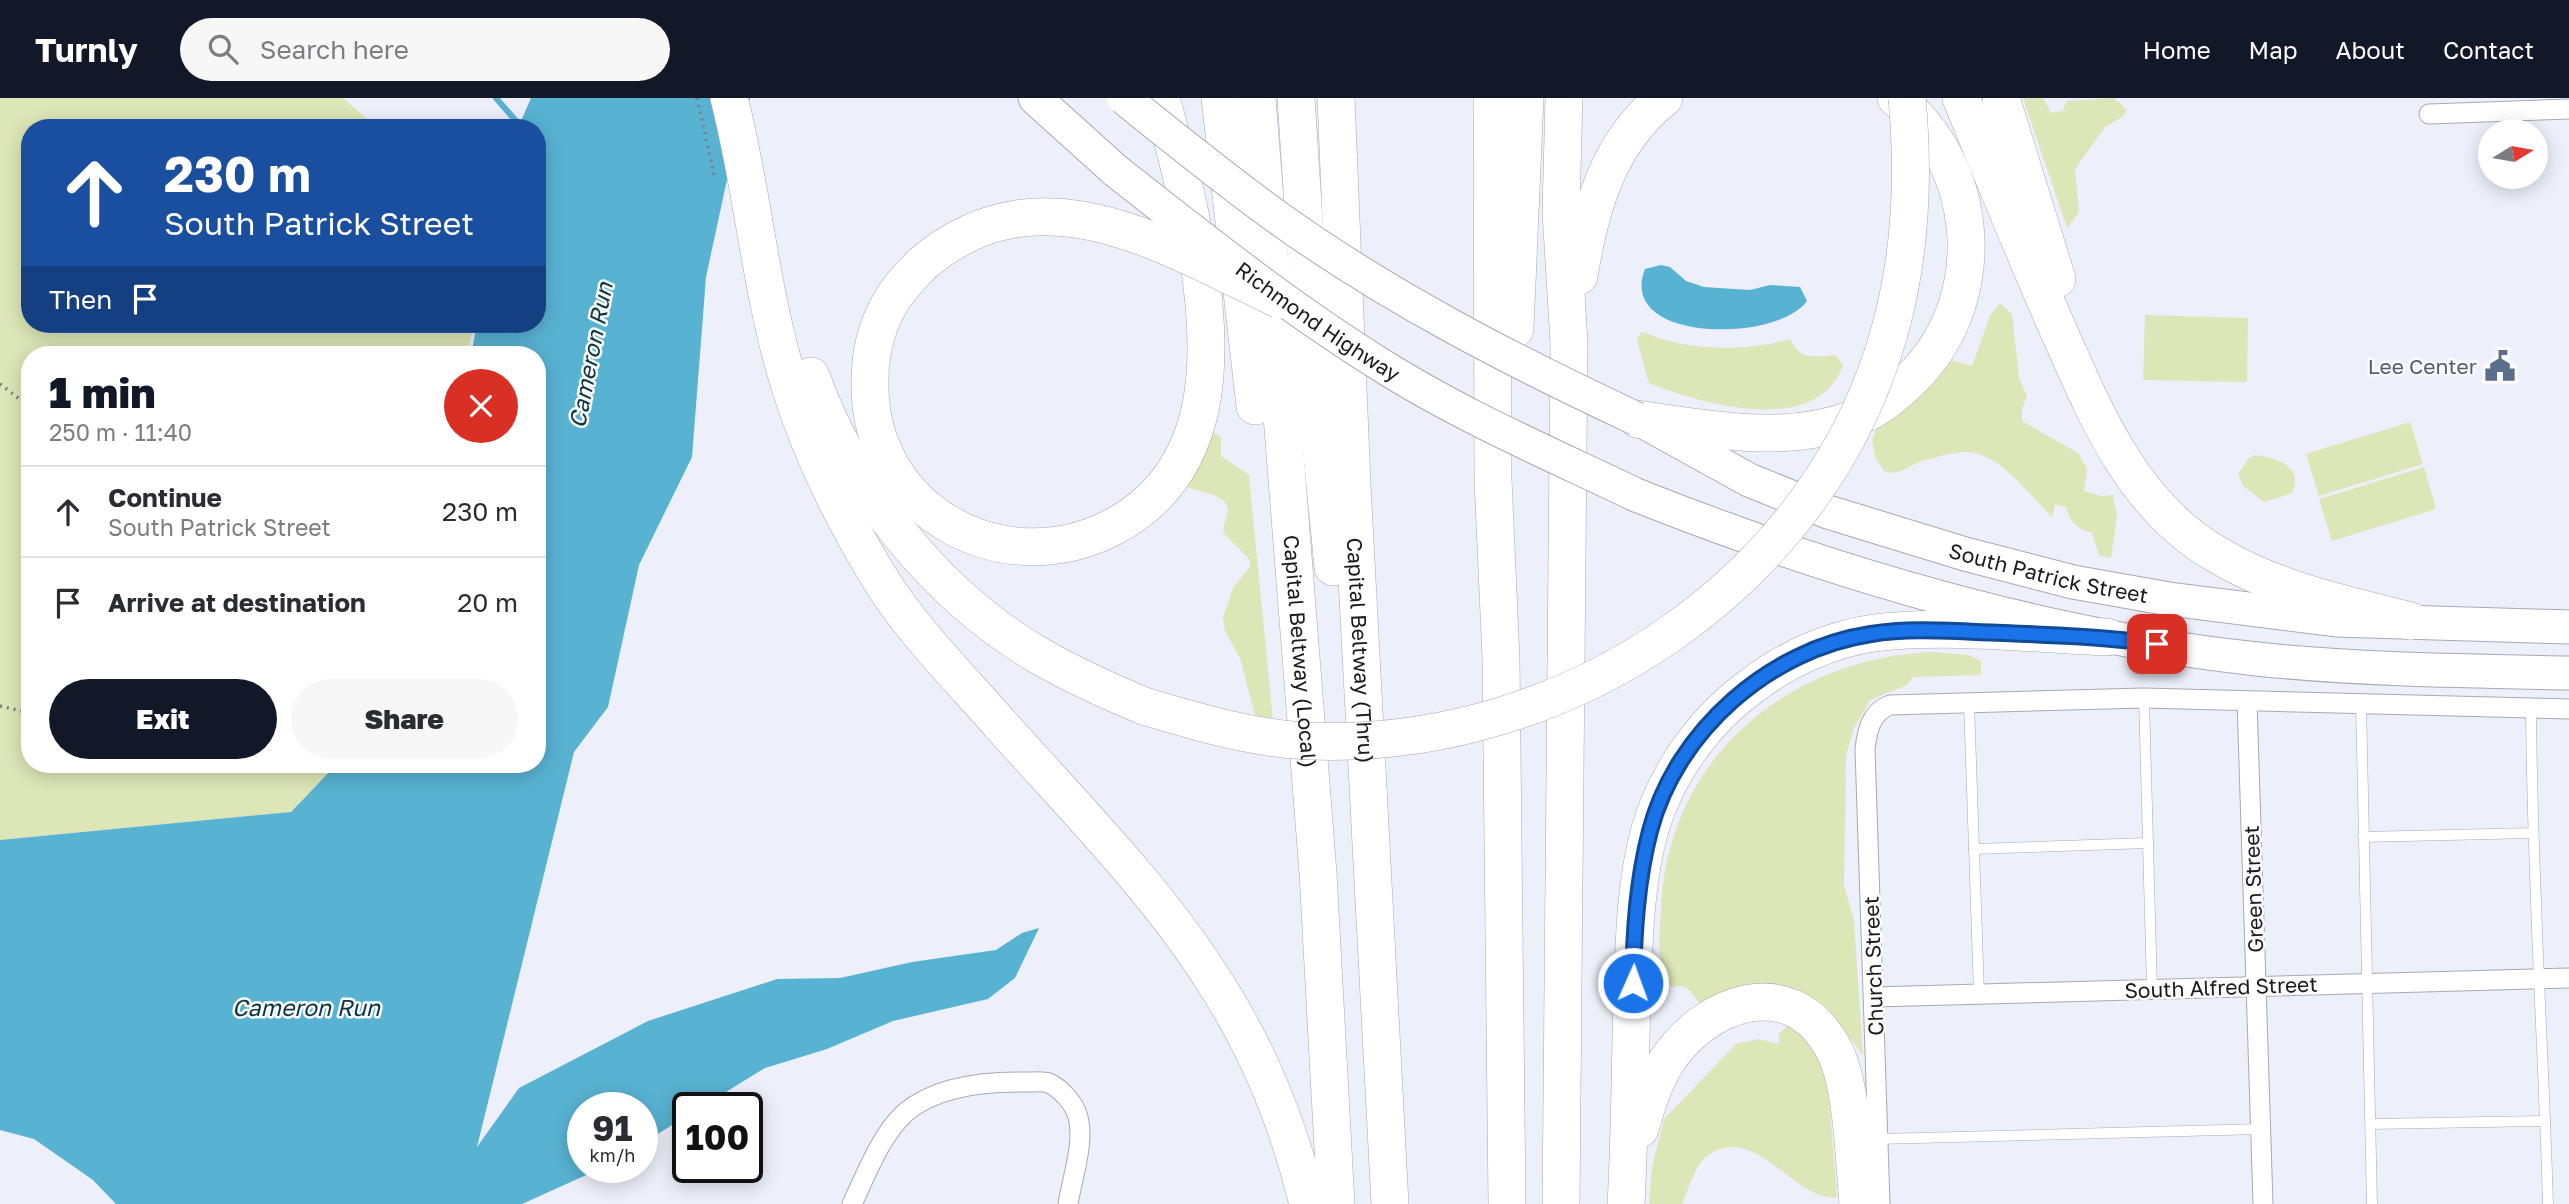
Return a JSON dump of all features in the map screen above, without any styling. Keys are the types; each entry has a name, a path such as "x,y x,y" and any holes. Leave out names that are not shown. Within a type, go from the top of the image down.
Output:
{"highway":[{"path":"729,98 746,168 787,378 813,453 843,516 881,581 941,656 1185,938 1239,1022 1275,1100 1308,1204"},
{"name":"Richmond Highway","path":"1035,98 1116,171 1280,300 1397,375 1450,404 1636,495 1796,554 1905,588 2107,637"},
{"path":"1124,98 1285,223 1362,274 1527,367 1637,419 1757,433 1819,429 1855,419 1881,405 1906,385 1931,357 1950,327 1961,293 1966,229 1957,186 1938,145 1896,98"},
{"path":"1161,98 1191,224 1193,236 1195,249 1197,261 1203,298 1205,323 1200,408 1179,468 1154,498 1118,524 1091,538 1063,546 1034,548 1007,546 954,528 926,510 897,476 883,447 869,400 870,365 877,331 888,305 922,264 947,243 973,229 1003,219 1031,216 1090,221 1167,247 1179,253 1192,258 1205,264 1280,300"},
{"path":"1220,98 1277,577 1299,640"},
{"name":"Capital Beltway (Local)","path":"1257,98 1318,873 1336,1204"},
{"path":"1296,98 1314,373 1386,1146"},
{"name":"Capital Beltway (Thru)","path":"1336,98 1351,470 1390,1204"},
{"path":"1492,98 1493,479 1501,659 1507,1204"},
{"path":"1501,659 1525,98"},
{"path":"1561,1204 1569,343 1561,212 1564,98"},
{"path":"1569,343 1591,214 1607,170 1642,117 1664,98"},
{"path":"746,168 792,322 822,405 842,449 898,530 950,586 987,619 1036,654 1144,706 1189,720 1270,737 1307,741 1375,740 1413,737 1486,721 1524,710 1583,685 1650,647 1716,603 1784,533 1835,458 1877,369 1891,326 1901,280 1910,195 1908,98"},
{"path":"1961,98 2092,405 2126,469 2182,528 2213,553 2260,578 2314,597 2411,621"},
{"path":"2001,98 2038,209 2092,405"},
{"name":"South Patrick Street","path":"1637,419 1749,480 1828,512 1965,554 2073,582 2169,599 2324,618 2569,627"},
{"path":"1627,1194 1633,958 1641,874 1651,828 1674,774 1711,721 1745,690 1792,660 1844,640 1872,633 1931,631 2107,637 2256,659 2333,665 2569,673"},
{"path":"1627,1194 1647,1102 1665,1064 1703,1022 1725,1009 1763,1002 1785,1004 1806,1014 1834,1049 1846,1096 1858,1204"}],"street":[{"path":"2430,114 2569,109"},
{"path":"1969,703 2144,698 2569,709"},
{"name":"Green Street","path":"2247,701 2263,1204"},
{"name":"Church Street","path":"1880,1204 1865,749 1869,728 1880,710 1890,705 1969,703"},
{"name":"South Alfred Street","path":"1874,997 2569,978"},
{"path":"852,1204 887,1137 912,1108 949,1090 1013,1082 1047,1082 1066,1096 1077,1113 1078,1144 1068,1204"}],"lane":[{"path":"2144,698 2152,989"},
{"path":"1969,703 1979,994"},
{"path":"2361,704 2372,1204"},
{"path":"2531,707 2533,833 2548,1204"},
{"path":"2363,837 2533,833"},
{"path":"1974,849 2148,843"},
{"path":"2371,1124 2545,1121"},
{"path":"1878,1139 2261,1129"}],"path":[{"path":"0,384 21,400"},
{"path":"0,706 21,711"}],"green space":[{"path":"0,98 343,98 367,119 21,119 21,333 472,333 469,346 21,346 21,773 328,773 291,812 0,840"},
{"path":"2023,98 2043,98 2051,113 2063,111 2066,101 2114,98 2127,110 2122,117 2105,127 2075,169 2079,212 2067,228"},
{"path":"2000,303 2012,314 2019,378 2027,396 2022,409 2022,421 2078,453 2087,469 2084,491 2101,496 2113,495 2117,515 2111,558 2099,555 2092,533 2075,524 2066,507 2055,504 2052,517 1992,460 1968,452 1952,453 1890,473 1885,472 1875,457 1872,440 1877,428 1933,384 1951,360 1972,366 1990,316"},
{"path":"2145,315 2248,318 2247,382 2143,380"},
{"path":"1641,332 1677,343 1726,348 1790,339 1803,354 1835,355 1843,365 1830,388 1809,402 1784,408 1727,406 1649,383 1637,341"},
{"path":"2410,422 2423,464 2319,496 2306,454"},
{"path":"1212,431 1221,437 1221,456 1249,475 1273,722 1256,719 1240,658 1225,631 1223,618 1233,588 1250,567 1250,560 1223,532 1228,510 1223,500 1186,486"},
{"path":"2255,455 2271,458 2291,470 2295,484 2292,493 2264,502 2243,486 2238,474 2249,458"},
{"path":"2424,467 2436,509 2332,541 2319,499"},
{"path":"1933,652 1968,655 1981,661 1981,675 1913,677 1907,685 1870,700 1854,728 1846,755 1844,885 1854,921 1863,1056 1852,1040 1836,1026 1698,1002 1688,989 1672,987 1666,979 1659,951 1668,856 1685,807 1711,764 1744,727 1784,697 1830,674 1880,659"},
{"path":"1787,1026 1816,1045 1828,1084 1837,1197 1822,1196 1806,1188 1758,1155 1742,1148 1725,1148 1702,1160 1682,1204 1649,1204 1652,1167 1664,1119 1736,1044 1758,1039 1779,1044 1779,1034"}],"water":[{"name":"Cameron Run","path":"531,98 750,98 728,175 706,277 692,457 639,565 608,707 574,752 477,1147 519,1088 648,1021 777,979 840,978 912,962 996,950 1022,933 1039,928 1015,978 988,999 893,1021 827,1049 765,1068 726,1092 672,1092 672,1125 658,1134 658,1092 567,1092 569,1183 522,1204 116,1204 93,1180 34,1139 0,1130 0,840 291,812 328,773 546,773 546,346 473,346 475,333 546,333 546,119 522,119"},
{"path":"1661,265 1670,267 1686,281 1704,287 1750,290 1770,285 1800,287 1807,301 1790,315 1765,324 1735,329 1704,328 1676,323 1654,311 1642,293 1645,269"}],"waterway":[{"path":"496,98 514,119"}],"place":[{"name":"Lee Center","path":"2500,366"}],"route":[{"path":"1633,983 1641,874 1651,828 1663,798 1674,774 1711,721 1737,696 1763,677 1822,647 1872,633 1931,631 2107,637 2157,644"}]}
